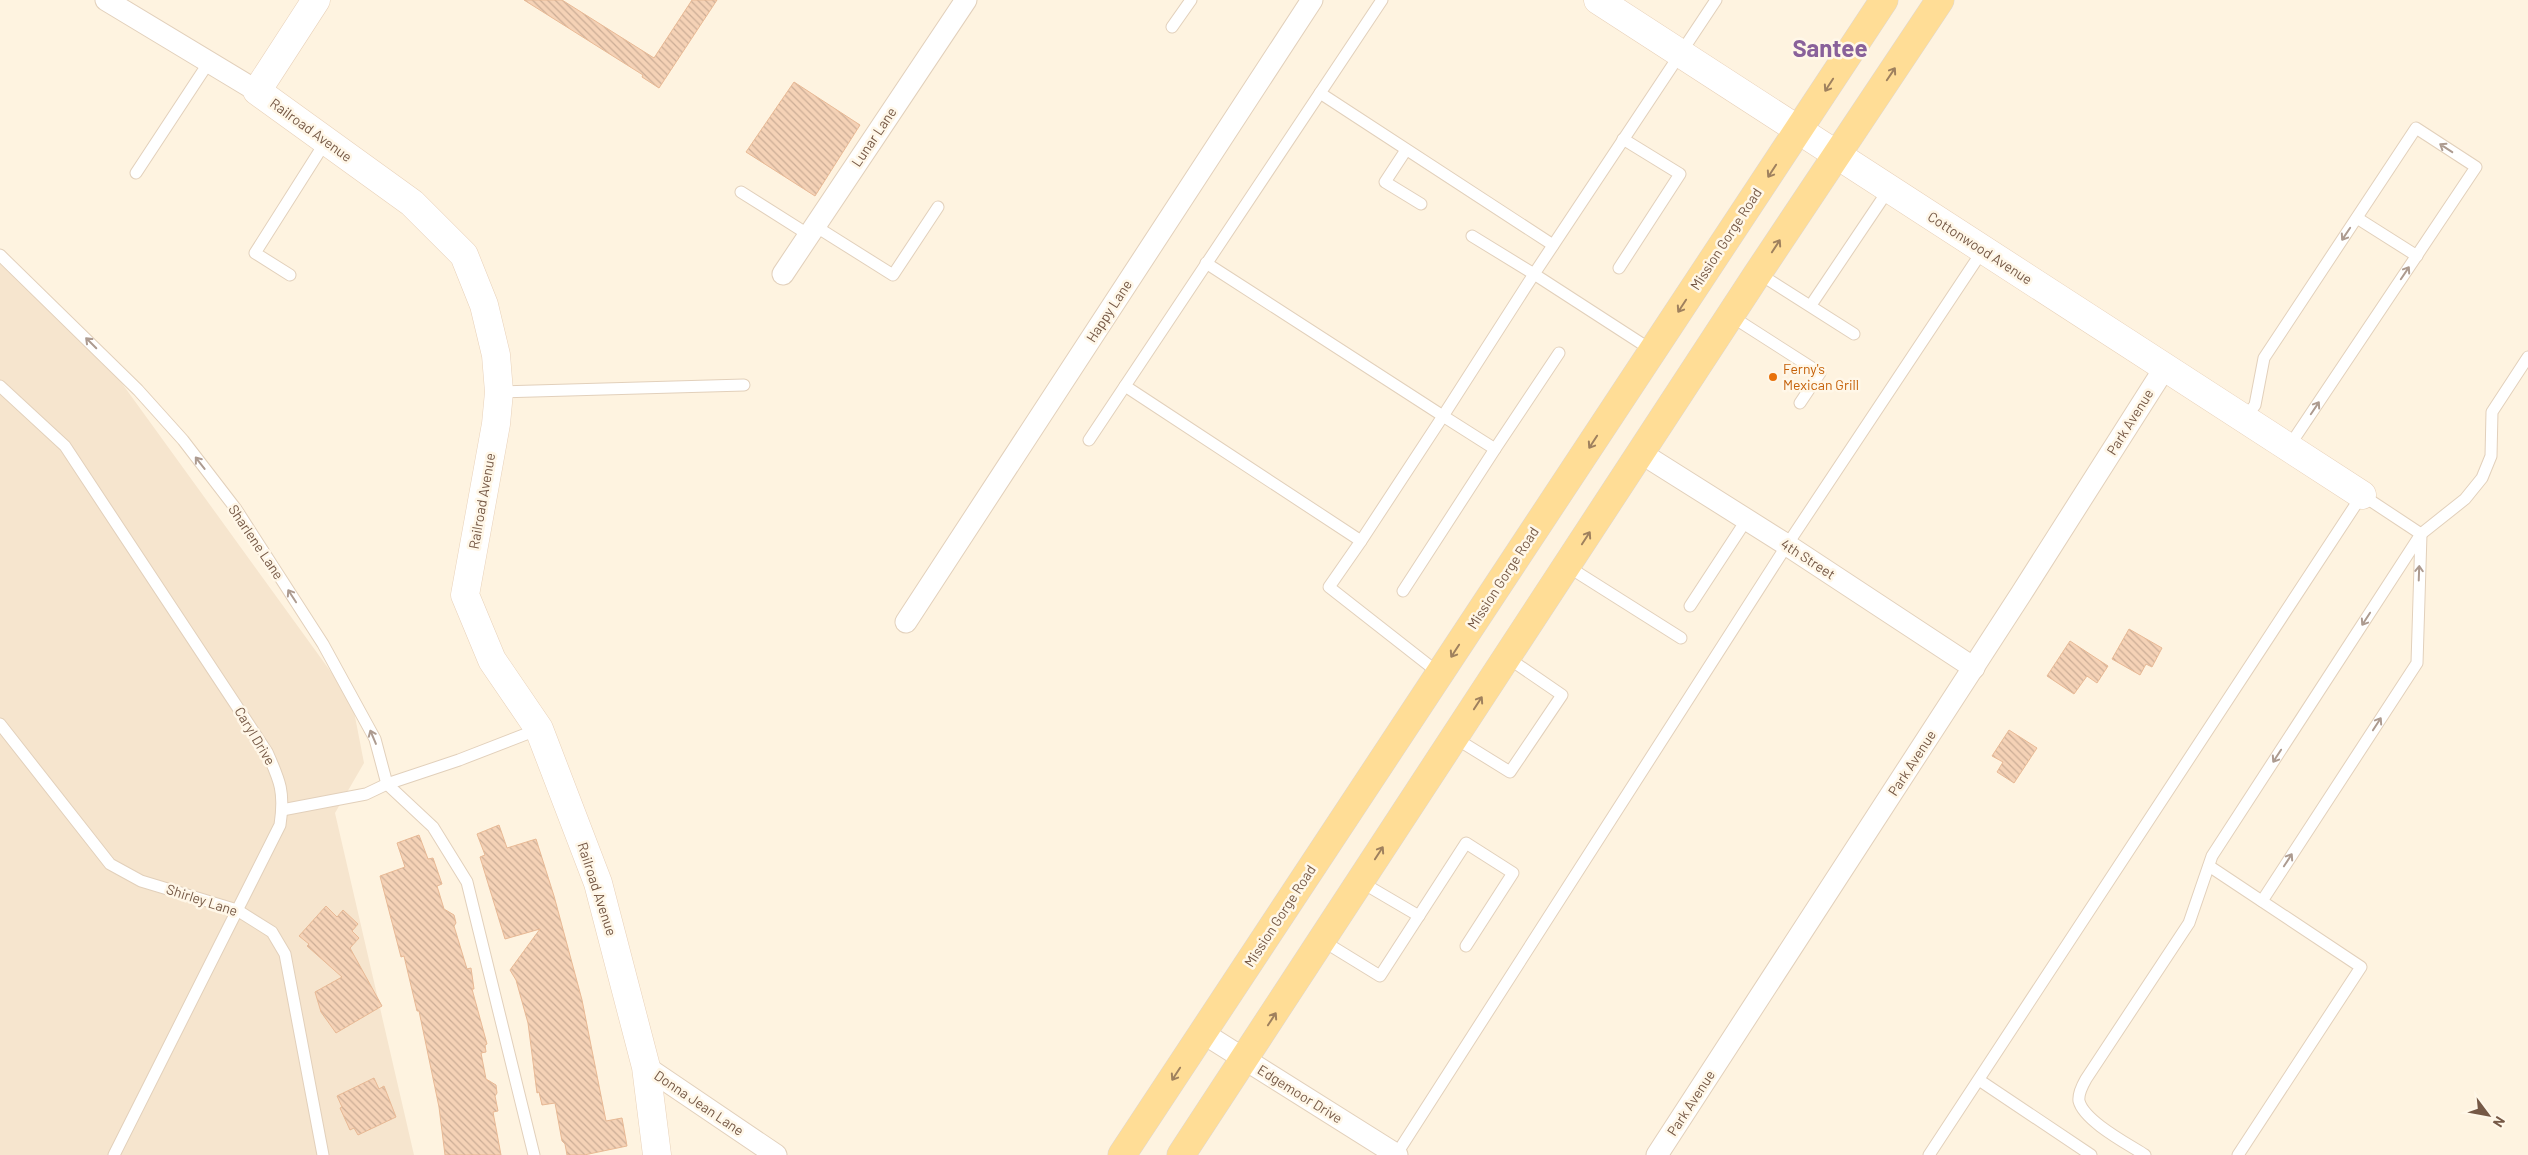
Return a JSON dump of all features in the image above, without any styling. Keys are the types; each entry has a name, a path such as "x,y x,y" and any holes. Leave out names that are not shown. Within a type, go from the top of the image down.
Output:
{"main road":[{"name":"Mission Gorge Road","path":"1122,1155 1884,0"},
{"path":"1181,1155 1323,941 1758,273 1940,0"}],"street":[{"name":"Railroad Avenue","path":"106,0 257,91 412,203 464,255 484,305 496,355 498,392 496,424 465,595 492,660 539,729 598,883 646,1067 657,1155"},
{"path":"257,91 316,0"},
{"name":"Lunar Lane","path":"783,274 966,0"},
{"name":"Happy Lane","path":"906,622 1312,0"},
{"name":"Cottonwood Avenue","path":"1598,0 1837,154 2164,369 2362,495"},
{"name":"Park Avenue","path":"1657,1155 1974,668 2164,369"},
{"name":"4th Street","path":"1641,452 1974,668"},
{"name":"Edgemoor Drive","path":"1203,1033 1396,1155"},
{"name":"Donna Jean Lane","path":"646,1067 776,1155"}],"lane":[{"path":"1172,27 1191,0"},
{"path":"1089,440 1382,0"},
{"path":"1440,674 1329,587 1716,0"},
{"path":"136,174 209,62"},
{"path":"1320,93 1553,245"},
{"path":"2244,419 2255,405 2264,358 2416,128 2476,167 2288,448"},
{"path":"1619,268 1680,174 1623,139"},
{"path":"290,276 255,253 326,141"},
{"path":"1406,150 1386,182 1421,204"},
{"path":"1811,305 1889,189"},
{"path":"741,192 892,275 938,208"},
{"path":"2357,218 2417,256"},
{"path":"1472,236 1653,351"},
{"path":"1396,1155 1787,545 1983,250"},
{"name":"Sharlene Lane","path":"0,255 138,390 183,440 236,510 323,644 374,739 387,784"},
{"path":"1206,263 1495,449"},
{"path":"1758,273 1854,334"},
{"path":"1731,316 1820,373 1800,403"},
{"path":"1403,591 1559,353"},
{"path":"2145,1155 2093,1120 2083,1110 2079,1100 2080,1091 2190,923 2212,856 2421,534 2465,499 2482,478 2491,456 2492,412 2528,357"},
{"path":"498,392 744,385"},
{"name":"Caryl Drive","path":"0,386 65,446 267,752 281,781 282,810 280,825 114,1155"},
{"path":"1125,386 1361,541"},
{"path":"1929,1155 2362,495 2421,534"},
{"path":"1690,606 1746,519"},
{"path":"2262,901 2417,663 2421,534"},
{"path":"1567,566 1681,638"},
{"path":"1455,738 1510,772 1562,694 1508,658"},
{"name":"Shirley Lane","path":"0,724 110,864 141,881 237,910 272,932 285,954 323,1155"},
{"path":"282,810 366,794 387,784 459,760 539,729"},
{"path":"387,784 433,827 467,882 534,1155"},
{"path":"1323,941 1380,976 1466,843 1513,873 1466,946"},
{"path":"2209,866 2361,967 2238,1155"},
{"path":"1361,882 1419,916"},
{"path":"1979,1080 2091,1155"}],"shaded area":[{"path":"0,260 92,342 352,701 364,763 335,813 414,1155 0,1155"}],"building":[{"path":"524,0 562,0 654,58 692,0 717,0 659,88 642,77 643,75"},
{"path":"794,82 860,125 815,196 746,152"},
{"path":"2129,629 2162,648 2152,667 2146,664 2140,675 2112,659"},
{"path":"2070,641 2108,666 2097,683 2087,676 2074,694 2047,676"},
{"path":"2009,730 2037,748 2014,783 1997,772 2003,762 1992,756"},
{"path":"499,825 507,848 536,839 554,896 582,1000 606,1121 622,1118 627,1146 584,1155 567,1155 565,1144 562,1141 555,1103 542,1105 539,1092 537,1093 528,1023 516,980 510,970 540,929 505,939 480,857 485,855 477,834"},
{"path":"419,835 428,859 433,858 442,884 437,886 444,909 454,915 456,923 454,926 467,969 471,968 474,989 472,989 487,1044 485,1045 486,1052 481,1053 486,1079 496,1085 497,1093 495,1096 498,1111 493,1112 501,1155 445,1155 439,1107 419,1011 417,1011 404,956 401,957 380,876 405,867 397,843"},
{"path":"326,906 337,917 343,910 358,924 352,931 359,938 350,948 382,1006 336,1033 321,1012 315,992 342,977 307,946 309,944 299,936"},
{"path":"374,1078 379,1089 384,1086 396,1117 358,1135 354,1128 350,1130 337,1096"}],"place":[{"name":"Ferny's Mexican Grill","path":"1773,377"}],"district":[{"name":"Santee","path":"1830,49"}]}
